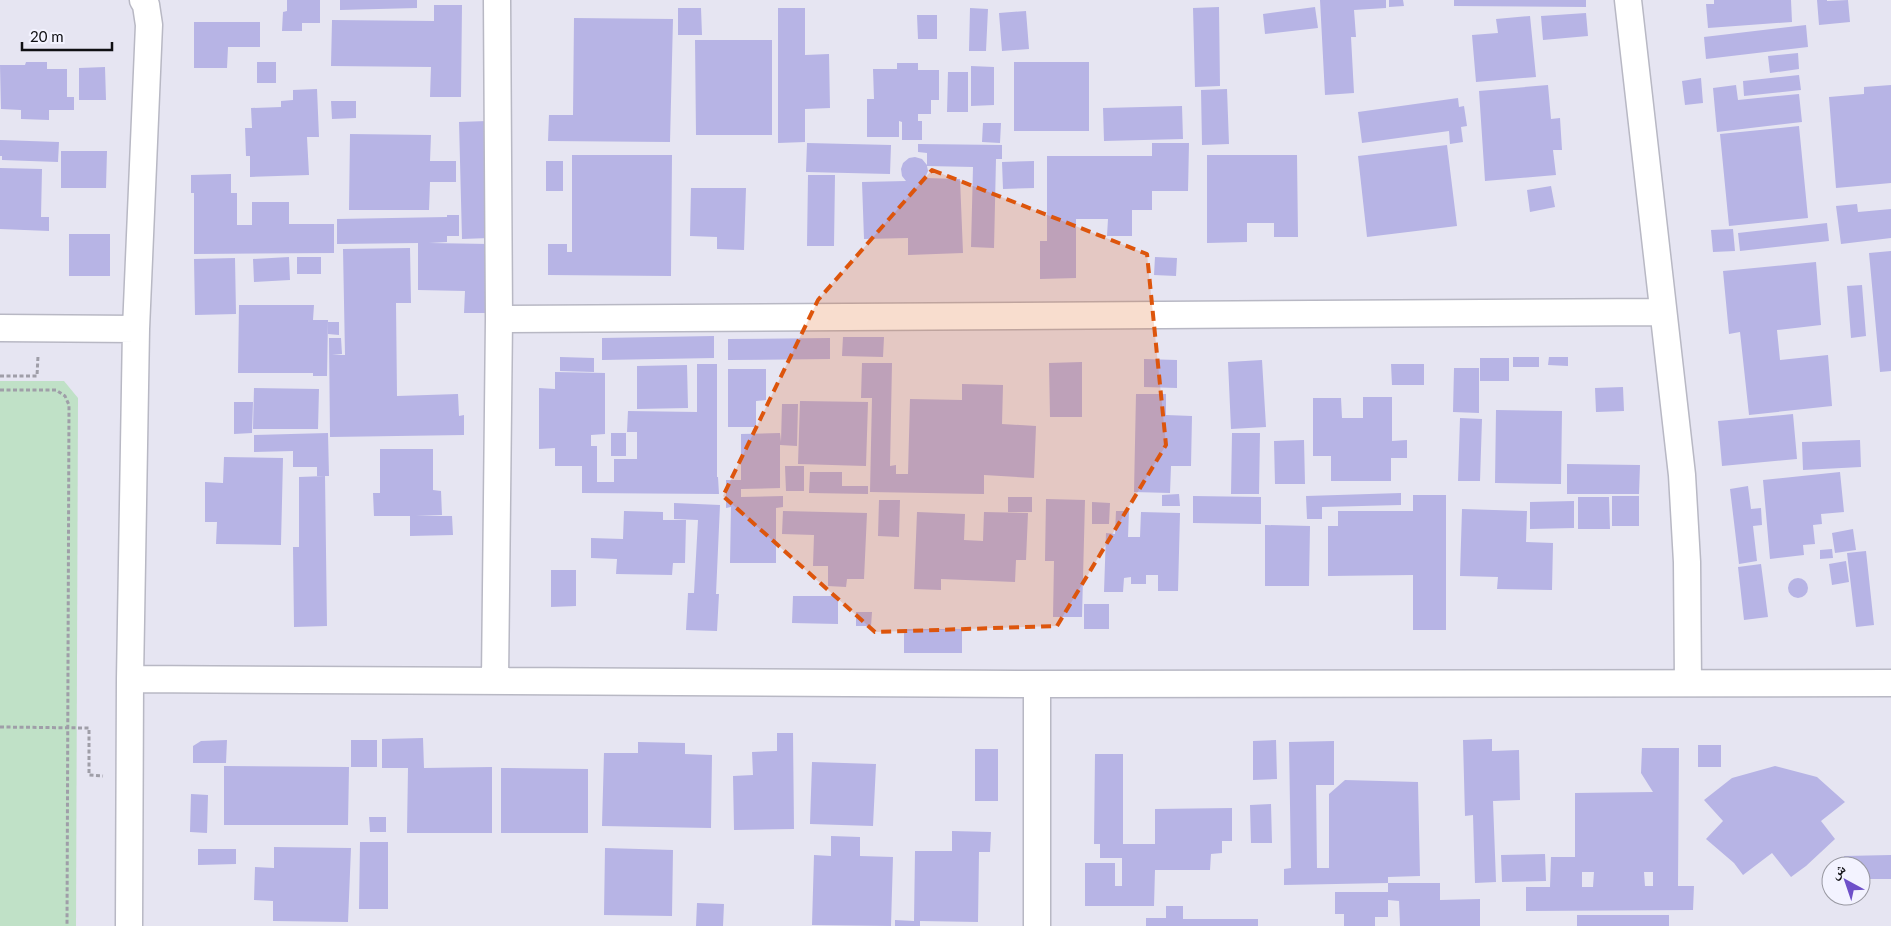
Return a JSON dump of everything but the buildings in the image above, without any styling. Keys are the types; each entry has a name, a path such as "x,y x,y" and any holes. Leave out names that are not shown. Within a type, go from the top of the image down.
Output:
{"street":[{"path":"129,926 130,679 136,329 149,24 143,0"},
{"path":"495,680 499,319 497,0"},
{"path":"1628,0 1682,475 1687,562 1688,683"},
{"path":"499,319 1663,312"},
{"path":"0,328 136,329"},
{"path":"130,679 1037,684 1891,683"},
{"path":"1037,684 1037,926"}],"path":[{"path":"0,376 38,376 39,328"},
{"path":"0,390 56,390 65,396 69,405 67,926"},
{"path":"0,727 89,728 89,775 129,777"}],"highlighted area":[{"path":"932,170 1147,254 1166,445 1057,626 875,632 723,496 818,300"}],"green space":[{"path":"0,381 64,381 78,398 76,926 0,926"}]}
